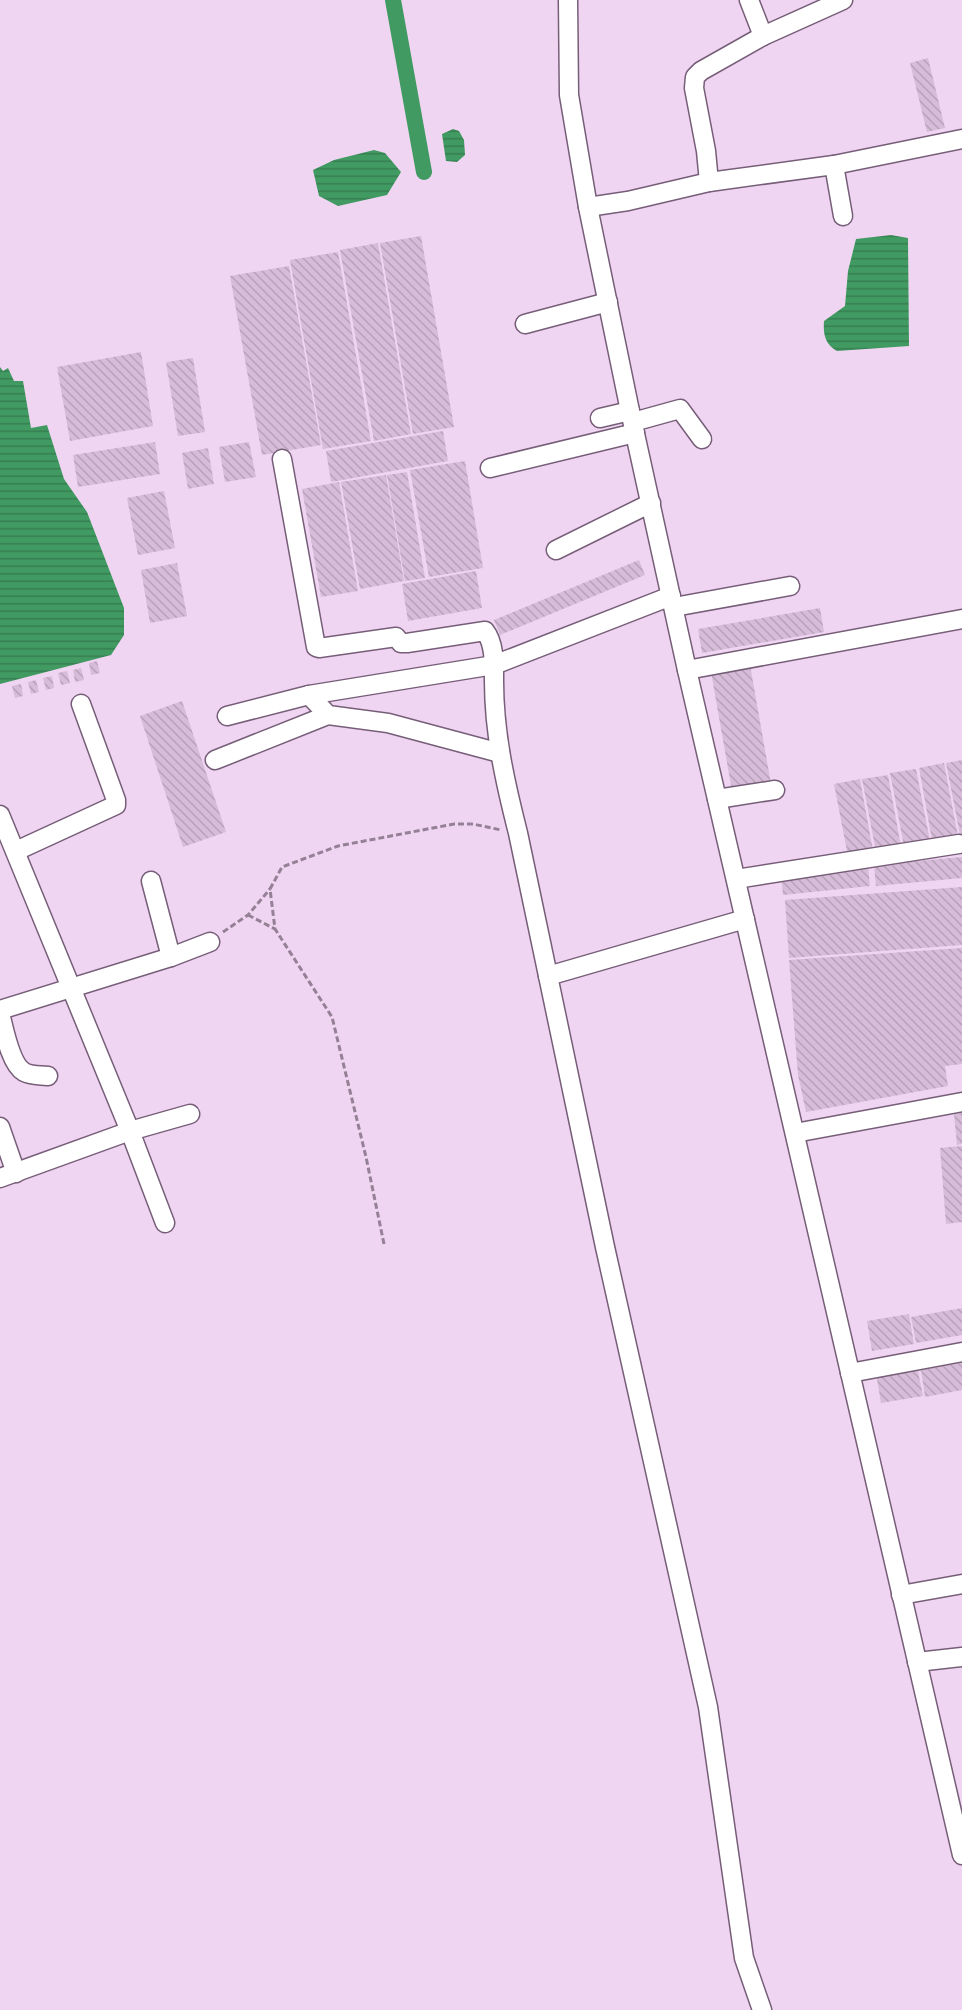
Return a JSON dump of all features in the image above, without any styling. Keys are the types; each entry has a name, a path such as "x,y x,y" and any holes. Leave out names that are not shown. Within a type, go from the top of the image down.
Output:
{"street":[{"path":"568,0 569,95 588,207 632,422 687,670 962,1855"},
{"path":"749,0 763,36"},
{"path":"709,182 694,88 695,77 701,71 763,36 843,0"},
{"path":"588,207 628,201 709,182 834,165 962,139"},
{"path":"834,165 843,216"},
{"path":"525,324 608,302"},
{"path":"490,468 632,422 680,409 702,439"},
{"path":"600,418 632,422"},
{"path":"282,459 316,646 320,648 396,637 401,643 407,643 485,631 490,642 494,665 494,706 501,767 518,832 605,1247 708,1707 744,1958 762,2010"},
{"path":"556,550 651,503"},
{"path":"227,716 309,695 494,665 673,602 790,586"},
{"path":"687,670 962,619"},
{"path":"309,695 328,715"},
{"path":"16,851 116,805 81,704"},
{"path":"216,760 328,715 388,723 500,753"},
{"path":"717,799 775,790"},
{"path":"0,815 130,1131 165,1223"},
{"path":"736,879 959,844"},
{"path":"151,881 171,957"},
{"path":"548,976 745,919"},
{"path":"48,1076 26,1074 18,1068 11,1055 0,1012 171,957 214,940"},
{"path":"795,1133 962,1102"},
{"path":"0,1127 8,1175 130,1131 190,1114"},
{"path":"850,1373 962,1352"},
{"path":"902,1595 962,1584"},
{"path":"917,1662 962,1657"}],"path":[{"path":"214,940 248,915 270,889 282,867 338,846 454,824 473,824 518,832"},
{"path":"270,889 275,929 332,1017 366,1157 384,1244"},
{"path":"248,915 275,929"}],"shaded area":[{"path":"453,129 459,131 464,140 465,155 457,162 446,161 442,134"},
{"path":"374,150 385,153 401,172 387,195 338,206 319,196 313,170 334,160"},
{"path":"891,235 908,238 909,346 837,351 826,338 824,321 845,306 848,271 856,239"},
{"path":"0,367 3,371 8,368 14,381 23,381 31,428 47,425 64,479 87,512 124,608 124,635 111,655 0,684"}],"building":[{"path":"928,58 945,128 927,132 910,63"},
{"path":"421,236 454,427 413,434 380,243"},
{"path":"378,243 411,434 374,441 340,250"},
{"path":"338,252 371,441 323,449 290,260"},
{"path":"289,266 321,445 262,455 230,276"},
{"path":"141,352 153,426 70,441 57,367"},
{"path":"193,358 205,432 178,436 166,362"},
{"path":"443,431 448,461 331,482 326,451"},
{"path":"155,442 160,474 78,487 73,455"},
{"path":"249,442 256,477 225,482 219,447"},
{"path":"208,448 214,484 188,489 182,453"},
{"path":"465,461 483,568 429,577 410,470"},
{"path":"407,472 425,578 405,581 387,475"},
{"path":"386,475 404,581 360,589 341,482"},
{"path":"339,482 358,591 321,597 302,489"},
{"path":"164,491 175,548 138,555 127,498"},
{"path":"639,560 645,575 500,635 494,620"},
{"path":"177,563 187,616 150,623 141,570"},
{"path":"476,571 482,608 408,621 402,584"},
{"path":"820,608 824,632 702,653 698,629"},
{"path":"97,661 100,673 91,675 89,663"},
{"path":"750,665 771,784 732,791 711,672"},
{"path":"81,668 84,680 75,682 73,670"},
{"path":"67,671 70,683 61,685 58,673"},
{"path":"52,676 54,688 46,690 43,678"},
{"path":"36,680 39,692 31,694 28,682"},
{"path":"21,684 23,696 15,698 12,686"},
{"path":"182,701 226,832 183,847 140,716"},
{"path":"962,760 962,840 961,840 946,763"},
{"path":"944,763 958,836 932,840 919,768"},
{"path":"916,769 930,841 904,846 890,773"},
{"path":"888,775 901,847 876,852 862,779"},
{"path":"860,779 873,851 848,856 834,784"},
{"path":"962,857 962,878 876,886 874,865"},
{"path":"868,866 870,886 783,895 781,874"},
{"path":"962,887 962,945 789,958 785,900"},
{"path":"962,948 962,1064 945,1066 948,1086 806,1112 798,1075 789,960"},
{"path":"962,1113 962,1144 957,1145 954,1114"},
{"path":"962,1146 962,1222 946,1224 940,1148"},
{"path":"962,1308 962,1335 916,1343 911,1317"},
{"path":"909,1314 914,1344 872,1351 867,1321"},
{"path":"962,1363 962,1390 925,1397 921,1370"},
{"path":"917,1366 923,1396 881,1403 876,1373"}],"waterway":[{"path":"393,0 424,172"}]}
